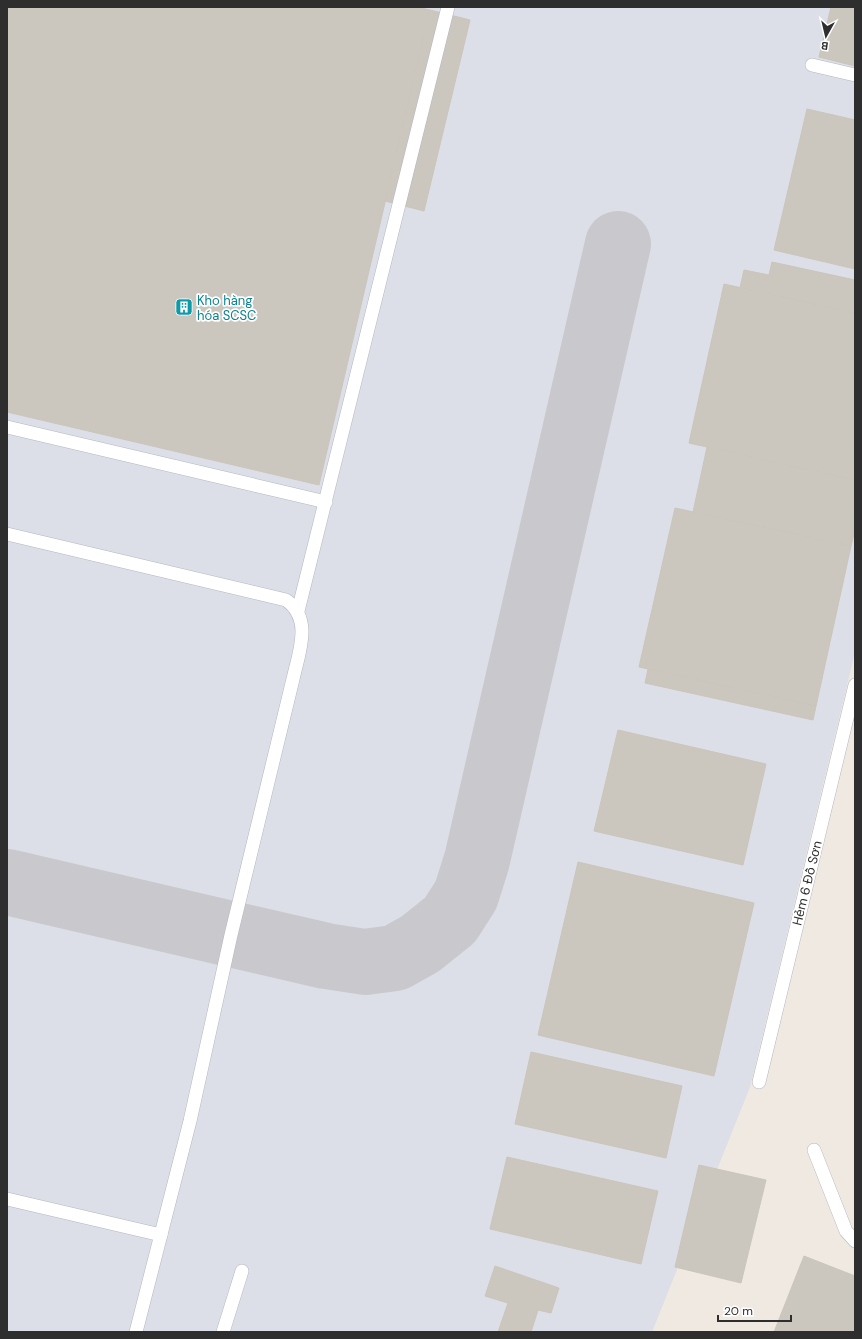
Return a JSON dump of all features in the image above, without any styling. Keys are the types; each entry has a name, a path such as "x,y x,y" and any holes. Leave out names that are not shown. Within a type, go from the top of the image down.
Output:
{"lane":[{"path":"136,1332 190,1121 231,935 301,643 303,631 298,611 448,7"},
{"path":"812,65 855,75"},
{"path":"7,427 326,502"},
{"path":"7,534 271,596 286,600 298,611"},
{"name":"Hẻm 6 Đồ Sơn","path":"759,1082 855,685"},
{"path":"814,1150 846,1231 855,1241"},
{"path":"7,1199 161,1235"},
{"path":"223,1332 242,1271"}],"shaded area":[{"path":"7,7 855,7 855,652 750,1087 652,1332 7,1332"}],"building":[{"name":"Kho hàng hóa SCSC","path":"7,7 417,7 430,10 319,485 7,412"},
{"path":"831,7 855,7 855,66 819,57"},
{"path":"430,10 470,20 424,211 385,201"},
{"path":"807,109 855,120 855,269 774,250"},
{"path":"772,262 855,280 855,313 740,288 744,270 769,275"},
{"path":"724,284 855,313 855,480 689,443"},
{"path":"707,447 855,480 855,530 851,546 693,512"},
{"path":"675,508 851,546 816,706 639,667"},
{"path":"648,669 816,706 813,720 645,683"},
{"path":"618,730 766,764 743,865 594,831"},
{"path":"578,862 754,903 714,1076 538,1035"},
{"path":"531,1052 682,1086 666,1158 515,1124"},
{"path":"507,1157 658,1191 641,1264 490,1229"},
{"path":"699,1165 766,1180 741,1283 675,1267"},
{"path":"804,1256 855,1276 855,1332 774,1332"},
{"path":"495,1266 559,1288 551,1313 538,1310 531,1332 498,1332 508,1303 485,1296"}],"taxiway":[{"path":"7,882 326,956 365,962 395,958 420,944 450,920 466,895 477,860 618,244"}],"place":[{"name":"Kho hàng hóa SCSC","path":"184,307"}]}
